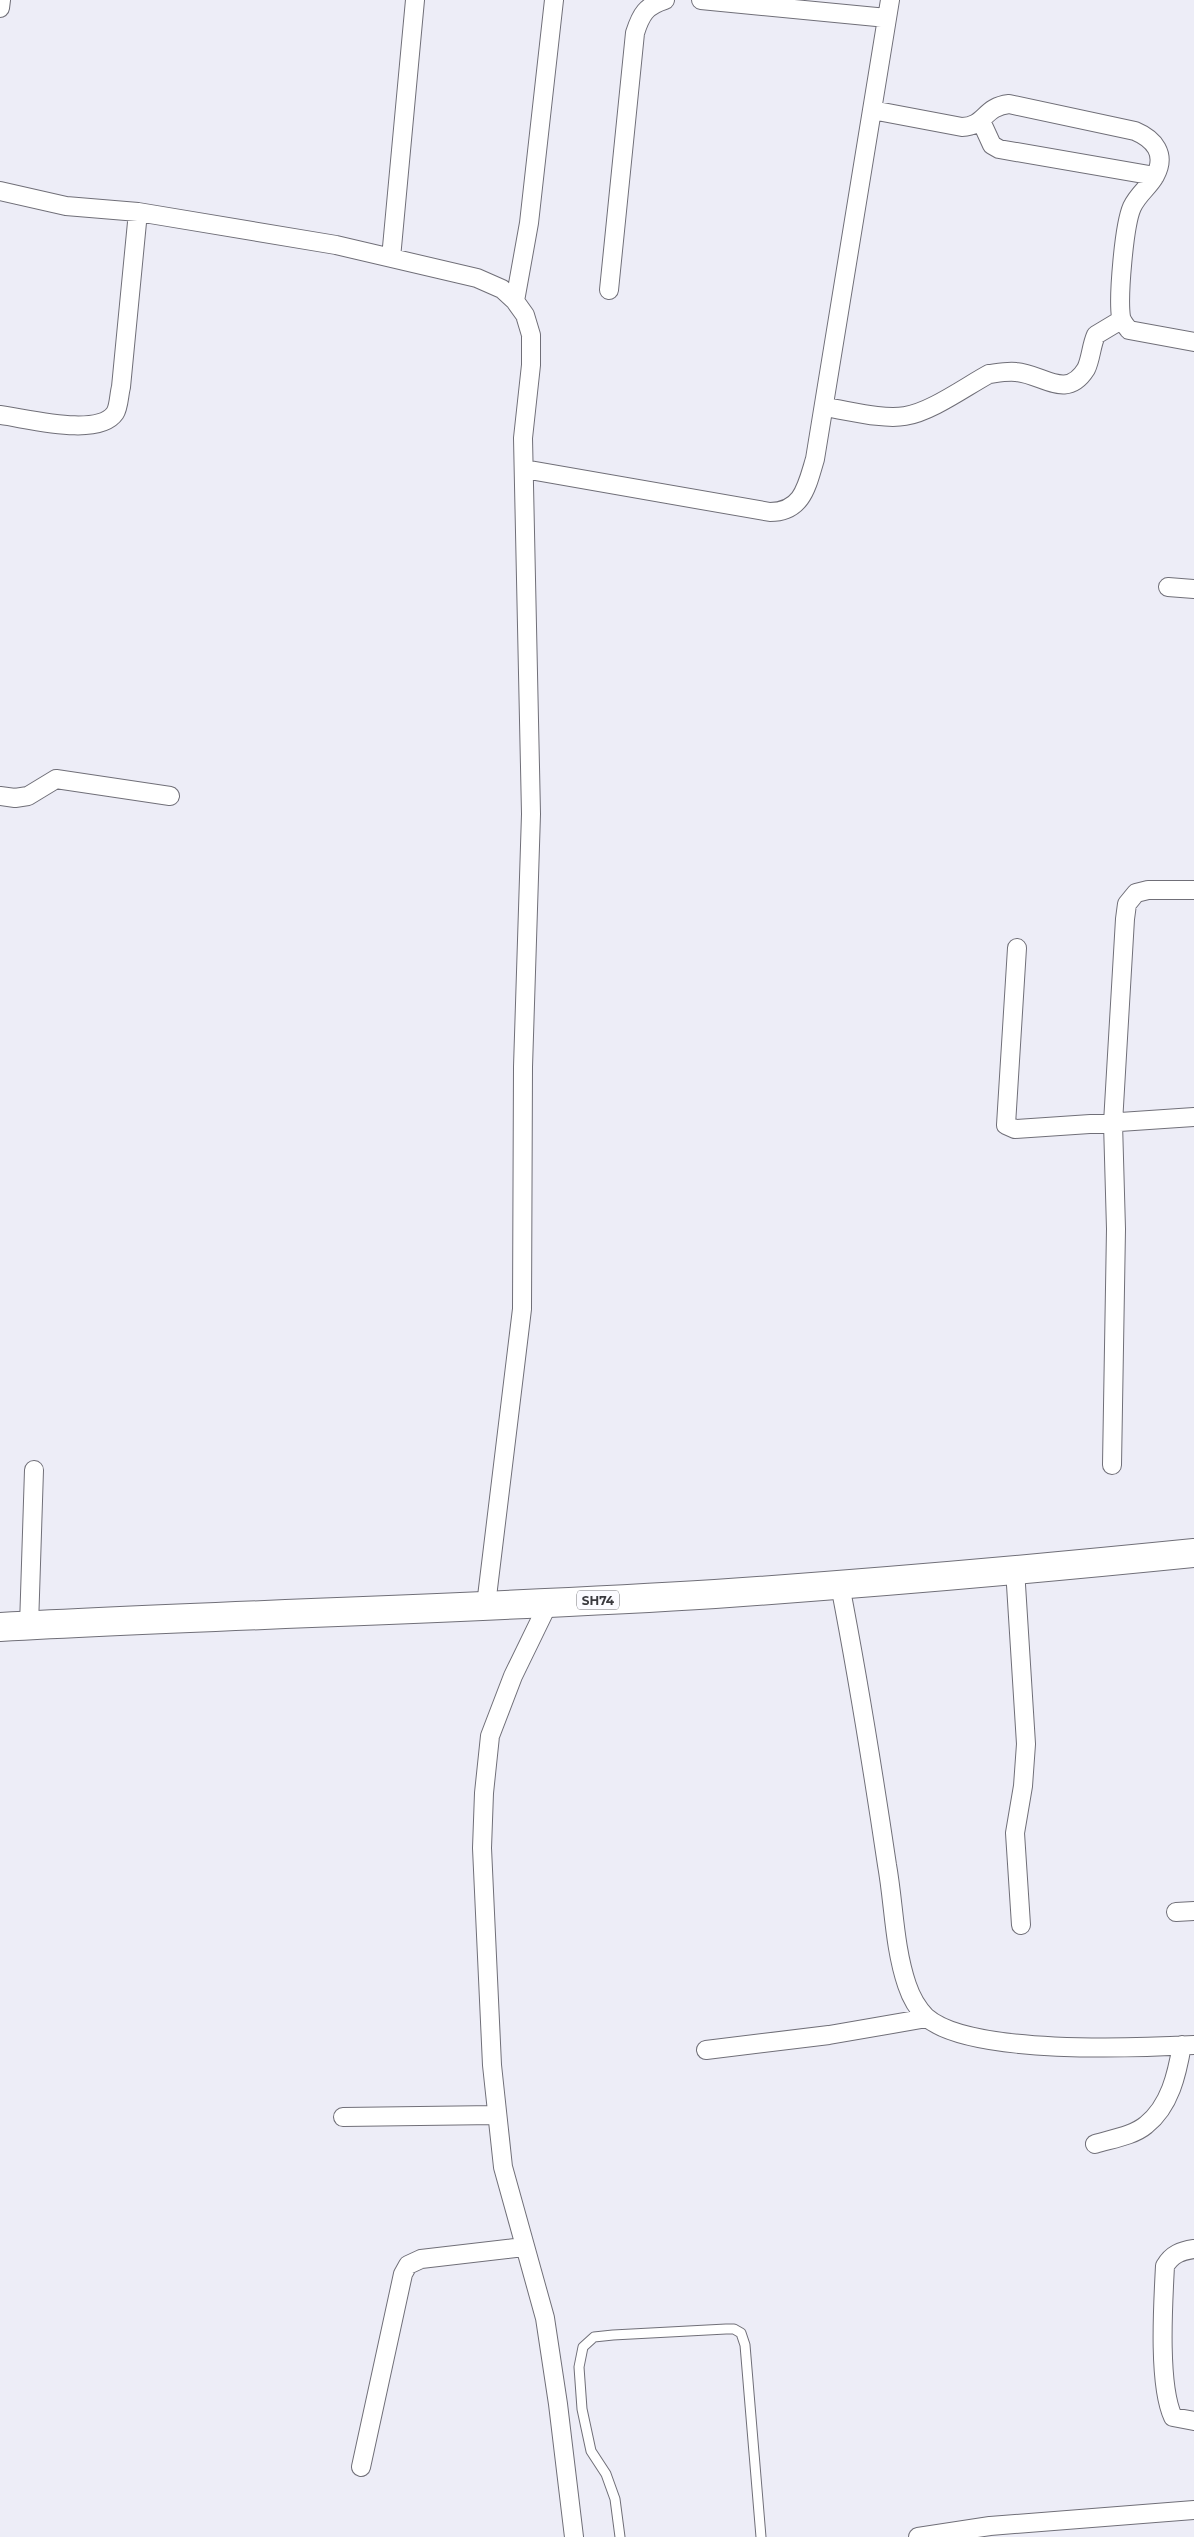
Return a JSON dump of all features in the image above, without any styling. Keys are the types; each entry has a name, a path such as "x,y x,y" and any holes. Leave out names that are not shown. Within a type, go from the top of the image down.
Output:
{"highway":[{"name":"SH74","path":"0,1627 118,1620 549,1602 840,1585 1194,1552"}],"street":[{"path":"0,8 1,0"},
{"path":"391,258 415,0"},
{"path":"516,301 529,223 554,0"},
{"path":"609,290 635,33 640,15 651,4 665,0"},
{"path":"701,0 766,3 887,18"},
{"path":"524,469 770,512 784,512 794,506 805,489 815,459 890,0"},
{"path":"872,110 970,127 981,121 989,111 998,105 1010,104 1135,131 1148,137 1157,147 1159,159 1155,176 1140,192 1132,207 1128,225 1120,306 1121,320 1129,330 1194,342"},
{"path":"981,121 992,145 999,149 1155,176"},
{"path":"0,192 66,206 138,212 336,246 477,278 502,289 516,301 525,316 531,335 531,365 524,438 531,814 523,1067 522,1309 486,1605"},
{"path":"0,415 80,427 100,424 115,413 121,387 138,212"},
{"path":"824,407 889,417 906,416 924,410 989,374 1000,372 1017,372 1058,384 1071,384 1078,380 1087,366 1091,346 1096,335 1121,320"},
{"path":"1168,588 1194,590"},
{"path":"0,796 16,798 28,796 56,780 170,796"},
{"path":"1112,1465 1116,1230 1113,1123 1127,904 1136,893 1148,890 1194,890"},
{"path":"1017,948 1006,1125 1015,1130 1194,1117"},
{"path":"29,1626 34,1470"},
{"path":"1015,1569 1026,1744 1023,1786 1015,1833 1022,1925"},
{"path":"840,1585 863,1708 898,1940 907,1984 916,2005 927,2018 951,2030 992,2041 1050,2046 1188,2045 1163,2107 1145,2126 1095,2144"},
{"path":"549,1602 512,1676 490,1736 484,1793 482,1848 486,1960 496,2115 503,2167 545,2318 558,2404 574,2537"},
{"path":"1176,1912 1194,1911"},
{"path":"706,2050 829,2035 927,2018"},
{"path":"344,2117 496,2115"},
{"path":"361,2467 403,2274 408,2264 421,2259 524,2247"},
{"path":"1194,2249 1181,2251 1170,2258 1165,2266 1164,2288 1164,2374 1167,2405 1173,2418 1194,2421"},
{"path":"918,2537 990,2526 1194,2510"}],"lane":[{"path":"620,2537 615,2498 606,2474 591,2451 582,2409 579,2368 583,2346 594,2337 734,2329 741,2333 745,2346 762,2537"}]}
